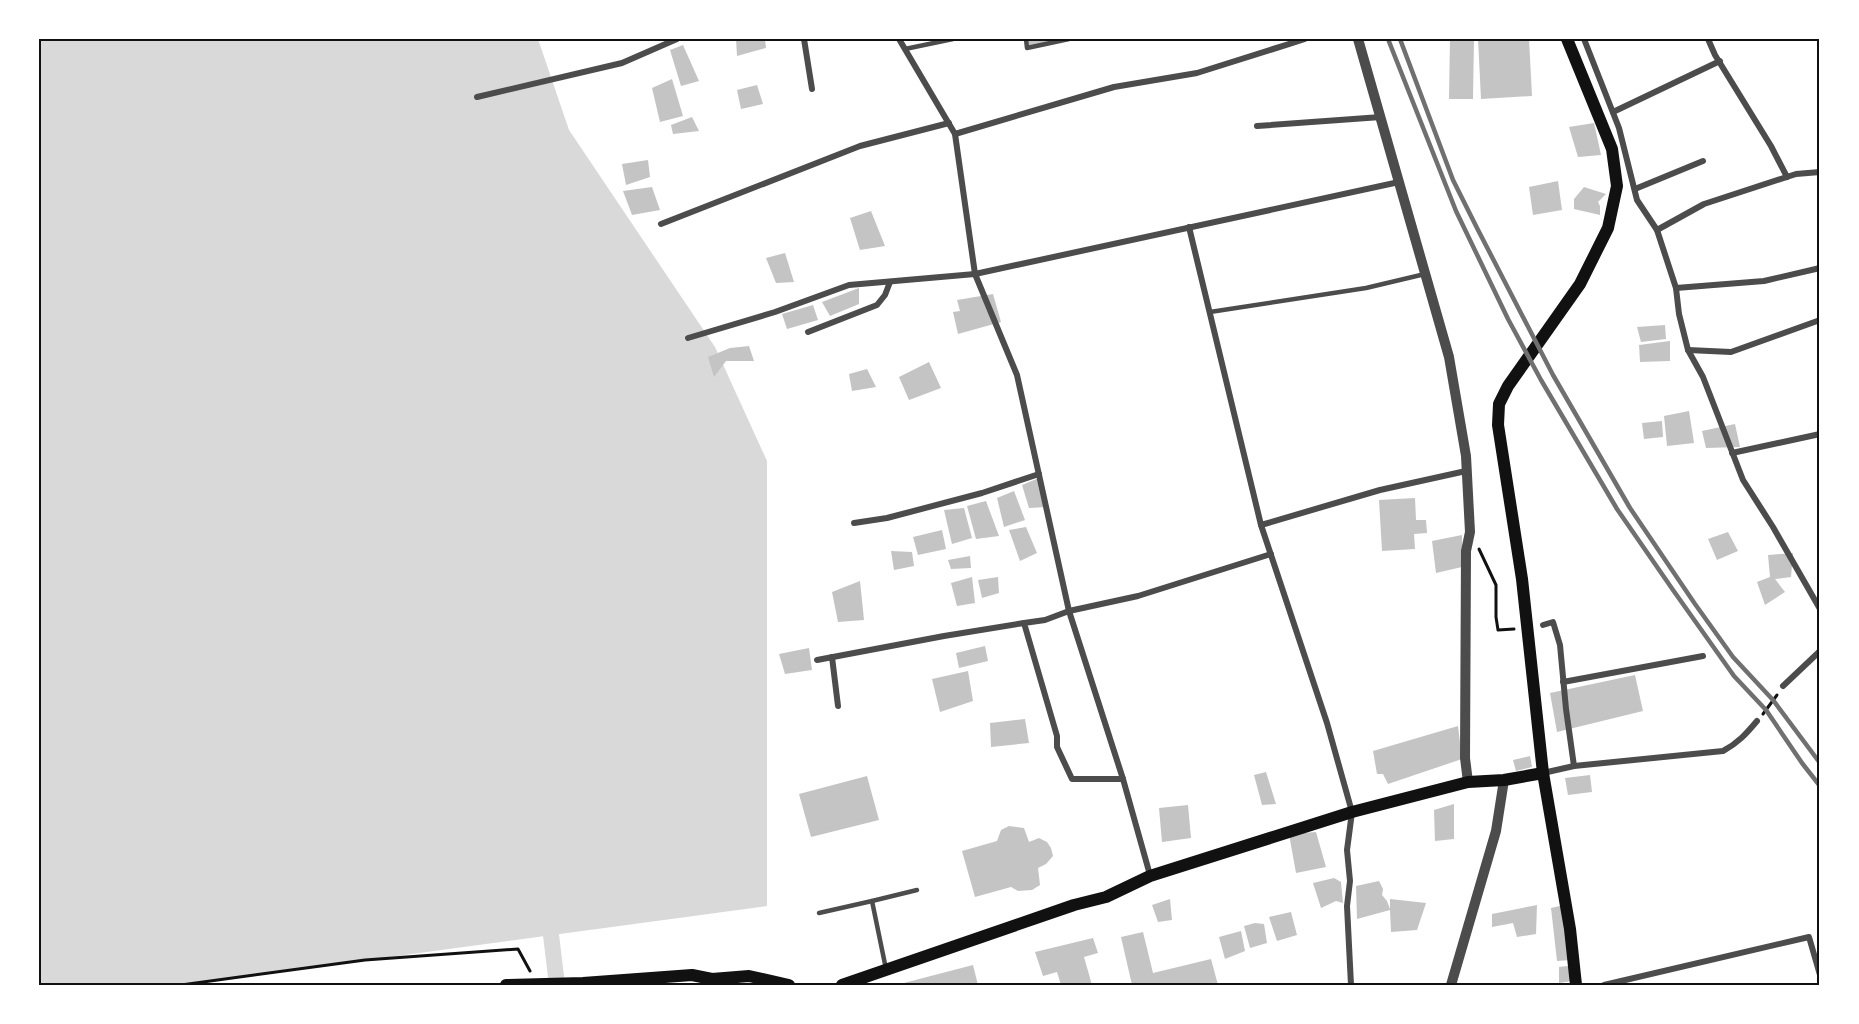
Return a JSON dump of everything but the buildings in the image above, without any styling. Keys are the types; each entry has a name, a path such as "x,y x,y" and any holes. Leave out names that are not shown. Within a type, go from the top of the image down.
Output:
{"main road":[{"path":"1568,39 1612,149 1617,186 1608,228 1580,284 1508,386 1499,404 1498,424 1522,579 1543,773 1570,929 1576,985"},
{"path":"842,985 879,975 1074,906 1106,897 1150,876 1352,812 1468,782 1504,780 1543,773"},
{"path":"506,985 606,983 692,975 708,982 750,976 789,985"}],"street":[{"path":"477,97 622,63 677,39"},
{"path":"804,39 812,89"},
{"path":"899,39 955,134 975,274 1017,375 1070,611 1123,779 1150,876"},
{"path":"955,134 1114,87 1197,73 1305,39"},
{"path":"1358,39 1449,357 1466,456 1470,532 1466,550 1465,758 1468,782"},
{"path":"1584,39 1620,128 1638,200 1657,230 1676,288 1679,314 1688,350 1703,377 1743,480 1820,609"},
{"path":"1708,39 1787,177"},
{"path":"1613,112 1720,62"},
{"path":"1257,126 1381,117"},
{"path":"661,224 860,146 949,123"},
{"path":"1635,189 1703,161"},
{"path":"1657,230 1704,204 1796,174 1820,172"},
{"path":"688,338 774,312 849,285 975,274 1399,182"},
{"path":"1189,227 1261,525 1327,723 1352,812 1347,850 1350,881 1347,906 1351,985"},
{"path":"1676,288 1764,281 1820,268"},
{"path":"808,332 877,305 885,295 890,282"},
{"path":"1688,350 1731,352 1820,320"},
{"path":"1732,453 1820,434"},
{"path":"1261,525 1380,490 1466,471"},
{"path":"854,523 887,518 982,493 1039,474"},
{"path":"817,660 1045,620 1070,611 1138,596 1271,554"},
{"path":"1543,624 1553,622 1560,645 1574,766"},
{"path":"1024,623 1057,736 1057,747 1072,779 1123,779"},
{"path":"1783,686 1820,651"},
{"path":"1563,682 1703,656"},
{"path":"832,657 838,706"},
{"path":"1543,773 1574,766 1722,751 1735,745 1757,721"},
{"path":"1451,985 1496,831 1504,780"},
{"path":"1604,985 1809,937 1820,975"}],"lane":[{"path":"905,49 953,39"},
{"path":"1026,39 1028,48 1069,39"},
{"path":"1209,312 1366,288 1425,274"},
{"path":"819,913 917,890"},
{"path":"872,901 879,975"}],"path":[{"path":"1470,532 1483,554 1496,585 1498,630 1518,629"},
{"path":"1757,721 1783,686"},
{"path":"181,985 365,960 518,949 537,985"}],"shaded area":[{"path":"39,39 538,39 569,130 715,347 767,461 767,906 181,985 39,985"}],"waterway":[{"path":"551,935 557,985"}],"railway":[{"path":"1388,39 1456,211 1508,319 1541,380 1617,509 1734,676 1766,710 1820,786"},
{"path":"1400,39 1453,180 1553,375 1630,508 1733,657 1773,700 1820,763"}]}
